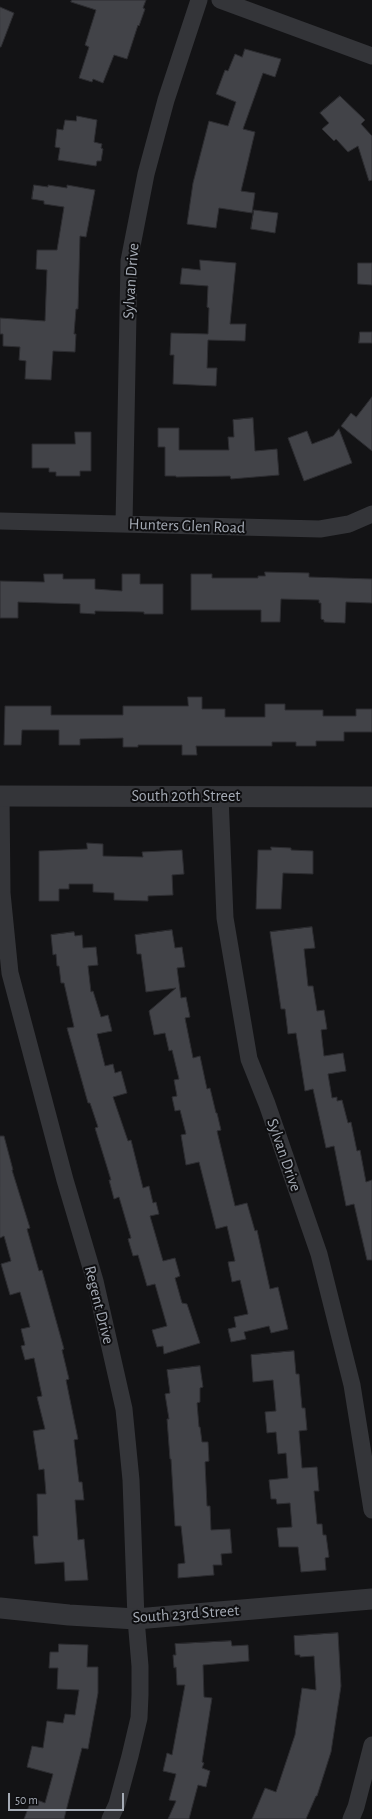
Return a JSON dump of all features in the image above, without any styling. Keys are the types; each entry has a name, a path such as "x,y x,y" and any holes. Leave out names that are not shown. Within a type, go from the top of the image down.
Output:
{"street":[{"name":"Sylvan Drive","path":"124,524 129,261 146,174 166,100 200,0"},
{"path":"220,0 372,56"},
{"name":"Hunters Glen Road","path":"0,521 320,529 349,524 372,514"},
{"name":"South 20th Street","path":"0,796 372,797"},
{"name":"Regent Drive","path":"0,796 2,893 10,973 65,1180 95,1281 124,1409 131,1480 136,1619 140,1666 138,1718 130,1756 117,1804 110,1819"},
{"name":"Sylvan Drive","path":"220,796 225,918 249,1059 319,1254 352,1385 372,1510"},
{"name":"South 23rd Street","path":"0,1608 68,1616 136,1619 372,1599"},
{"path":"351,1819 356,1807 372,1745"}],"building":[{"path":"72,0 146,0 143,8 145,9 127,59 114,55 103,83 93,79 92,82 79,78 89,47 85,45 96,10 71,2"},
{"path":"0,7 14,13 1,47 0,47"},
{"path":"245,49 281,59 275,77 263,73 243,129 255,132 241,191 255,193 252,213 219,208 216,228 187,224 193,183 209,121 228,126 236,102 216,94 225,70 228,71 235,54 242,57"},
{"path":"340,96 365,120 361,124 372,136 372,180 369,181 358,146 348,152 336,139 334,141 322,129 329,123 320,113"},
{"path":"77,116 97,120 94,142 102,144 101,148 103,149 101,161 97,161 96,166 58,160 60,148 55,147 57,129 63,130 65,120 76,121"},
{"path":"34,185 48,187 48,185 67,188 67,185 95,190 86,237 80,236 78,309 76,309 74,334 76,334 75,352 53,351 51,380 25,379 26,361 19,360 20,347 3,346 3,334 0,334 0,318 45,321 47,270 36,269 37,250 57,250 64,207 44,204 44,201 32,199"},
{"path":"254,210 278,213 275,233 251,229"},
{"path":"200,260 236,263 230,324 246,324 245,341 208,340 207,368 217,368 216,386 173,384 174,355 170,355 171,333 208,334 208,286 180,284 182,268 200,270"},
{"path":"358,263 372,263 372,285 358,284"},
{"path":"360,332 372,332 372,343 359,343"},
{"path":"372,397 372,451 341,426 351,413 356,417"},
{"path":"253,418 255,451 277,449 279,475 231,479 230,476 165,476 165,447 158,447 158,428 179,428 179,450 229,450 228,437 234,437 233,420"},
{"path":"339,429 352,463 304,481 288,438 307,431 312,444 333,436"},
{"path":"75,432 91,432 91,471 80,471 80,476 56,476 56,472 49,472 49,468 32,468 32,444 75,444"},
{"path":"265,572 309,573 309,577 372,579 372,603 346,602 345,623 324,622 324,620 321,619 321,603 319,603 319,600 281,599 280,622 261,622 261,610 191,610 191,574 212,574 212,578 258,578 258,576 265,576"},
{"path":"44,574 63,574 63,579 95,579 95,589 122,591 122,574 140,574 140,584 163,584 163,614 95,611 95,614 80,613 80,604 18,602 18,618 0,618 0,581 44,582"},
{"path":"188,697 202,697 202,709 225,709 225,717 265,717 265,704 285,704 285,710 323,710 323,716 356,716 356,709 372,709 372,732 344,732 344,741 316,741 316,746 296,746 296,742 272,742 272,746 196,746 197,755 182,755 182,745 138,745 138,747 123,747 123,738 80,739 80,745 59,745 59,730 22,730 21,745 4,745 5,706 51,706 51,715 123,715 123,706 188,706"},
{"path":"87,843 103,844 103,856 143,857 142,852 182,850 184,874 172,875 173,895 148,896 148,901 114,900 114,893 93,892 93,884 69,884 69,889 59,889 59,901 39,901 39,851 87,849"},
{"path":"271,847 313,851 313,874 283,873 281,909 256,909 258,850 271,850"},
{"path":"312,927 315,948 304,949 308,986 313,986 317,1011 324,1010 327,1029 321,1030 324,1056 343,1053 346,1071 328,1074 332,1098 337,1097 337,1101 342,1100 348,1123 351,1122 357,1151 360,1150 366,1182 372,1180 372,1260 367,1260 354,1204 346,1206 334,1146 326,1148 313,1089 305,1091 296,1033 288,1034 285,1009 281,1009 270,932"},
{"path":"172,930 175,948 182,947 185,967 177,968 181,998 186,997 190,1017 185,1018 193,1058 200,1056 207,1089 210,1088 221,1130 217,1131 235,1206 247,1203 255,1231 257,1230 270,1289 278,1287 288,1329 271,1333 269,1326 244,1332 246,1339 231,1342 228,1329 236,1327 234,1317 248,1314 240,1280 232,1282 228,1262 235,1261 227,1226 216,1229 199,1162 186,1165 181,1135 186,1134 180,1110 175,1111 172,1097 177,1096 174,1080 179,1079 172,1050 169,1051 165,1033 154,1035 149,1011 176,988 146,992 141,954 137,954 135,935"},
{"path":"74,932 75,936 82,935 83,948 96,947 98,965 88,966 91,992 93,991 101,1017 108,1015 112,1031 97,1034 105,1066 113,1064 115,1073 121,1071 127,1093 113,1097 128,1141 131,1140 143,1188 149,1186 153,1203 156,1202 159,1214 150,1216 163,1261 175,1258 180,1276 175,1278 182,1303 187,1304 200,1343 164,1354 163,1346 157,1347 152,1330 167,1326 155,1284 147,1286 138,1255 133,1256 128,1239 131,1238 119,1197 114,1199 109,1180 111,1180 95,1128 98,1127 90,1103 88,1103 67,1028 74,1027 64,983 61,983 56,954 53,955 51,935"},
{"path":"0,1136 4,1136 12,1170 30,1228 27,1229 39,1271 42,1270 64,1349 62,1350 69,1379 66,1380 78,1439 74,1440 79,1482 82,1482 84,1500 75,1500 78,1540 84,1539 88,1580 65,1581 64,1562 35,1564 33,1536 38,1536 37,1494 46,1494 44,1469 39,1470 33,1431 45,1429 37,1397 42,1396 34,1358 25,1360 21,1346 25,1345 21,1329 30,1327 20,1292 10,1295 1,1264 11,1261 4,1236 0,1238"},
{"path":"294,1351 296,1374 299,1374 302,1408 305,1408 307,1430 299,1431 302,1468 317,1467 319,1491 314,1491 317,1524 322,1524 323,1535 326,1535 329,1557 325,1558 326,1570 301,1572 298,1547 279,1547 277,1528 292,1527 290,1503 277,1504 276,1499 271,1499 269,1480 288,1478 286,1453 278,1454 276,1432 267,1433 265,1412 276,1411 273,1380 253,1382 251,1355"},
{"path":"200,1366 203,1387 200,1388 200,1402 197,1403 202,1442 208,1442 209,1461 205,1462 207,1506 210,1506 211,1530 230,1529 232,1553 221,1554 222,1565 213,1565 214,1575 178,1578 178,1564 185,1563 181,1526 175,1526 167,1419 169,1419 165,1394 170,1393 167,1370"},
{"path":"338,1633 341,1686 331,1752 317,1796 306,1819 252,1819 265,1788 276,1792 295,1735 302,1688 316,1690 314,1656 300,1657 300,1655 295,1655 294,1636"},
{"path":"231,1641 232,1646 248,1645 249,1661 203,1665 204,1697 212,1698 202,1762 204,1763 202,1768 210,1771 206,1787 198,1785 189,1819 168,1819 176,1801 169,1800 176,1774 163,1771 167,1753 172,1755 185,1685 177,1685 176,1667 174,1668 173,1655 176,1655 175,1644"},
{"path":"59,1644 88,1645 87,1667 98,1667 98,1693 88,1749 82,1748 64,1819 24,1819 32,1798 45,1803 53,1774 27,1767 32,1746 43,1748 47,1721 63,1723 65,1714 75,1715 79,1690 57,1689 58,1668 49,1668 50,1652 58,1652"}]}
